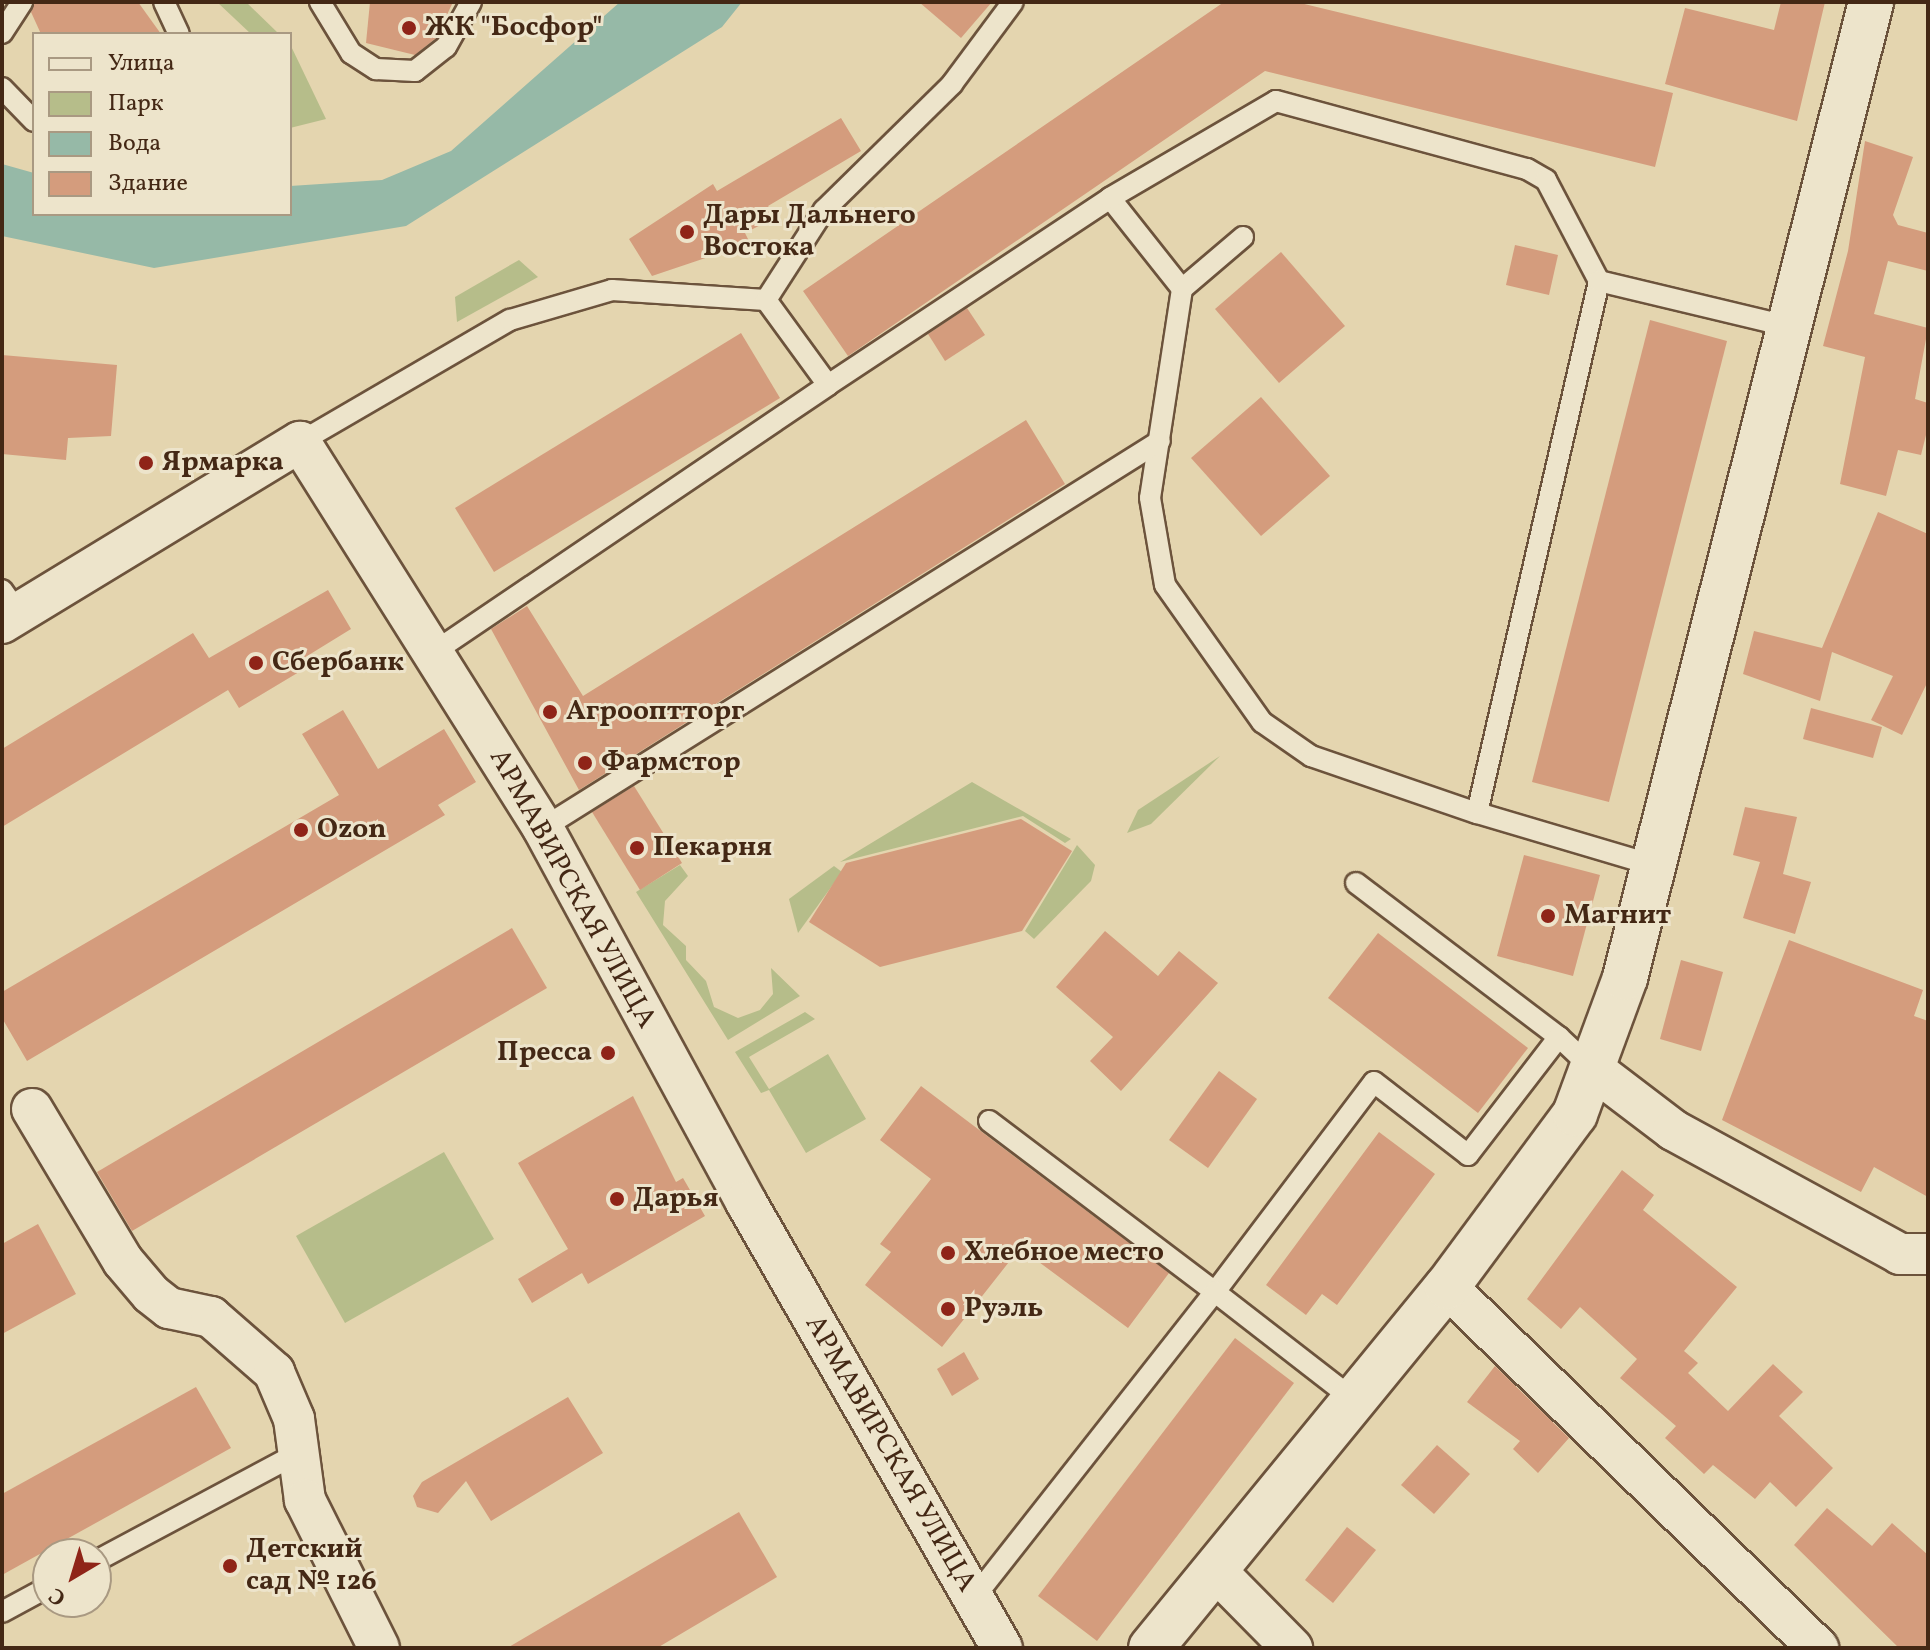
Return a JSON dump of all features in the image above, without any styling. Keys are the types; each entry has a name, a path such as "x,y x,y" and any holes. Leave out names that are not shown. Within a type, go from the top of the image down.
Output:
{"main road":[{"path":"1151,1648 1447,1287 1575,1114 1593,1069 1653,865 1871,2"}],"street":[{"path":"7,609 300,442"},
{"name":"АРМАВИРСКАЯ УЛИЦА","path":"300,442 543,828 1002,1648"},
{"path":"1593,1069 1673,1130 1919,1259"},
{"path":"32,1109 123,1261 151,1294 169,1308 211,1317 274,1372 294,1419 296,1454 305,1500 379,1648"},
{"path":"1447,1287 1818,1648"},
{"path":"1215,1570 1292,1648"}],"lane":[{"path":"2,33 22,2"},
{"path":"164,2 178,32"},
{"path":"320,2 351,53 376,69 415,71 446,47 471,2"},
{"path":"766,300 824,210 952,84 1013,2"},
{"path":"2,88 32,119"},
{"path":"434,652 1110,198 1276,101 1527,169 1546,180 1599,281 1477,813"},
{"path":"1110,198 1182,289"},
{"path":"1243,237 1182,289 1159,405 1160,441 1150,498 1165,585 1262,722 1311,756 1477,813 1653,865"},
{"path":"1599,281 1790,327"},
{"path":"300,442 510,320 612,290 766,300"},
{"path":"766,300 828,385"},
{"path":"543,828 1160,441"},
{"path":"1356,883 1559,1037 1593,1069"},
{"path":"973,1599 1215,1292 1374,1082 1468,1155 1559,1037"},
{"path":"989,1121 1354,1400"},
{"path":"112,1552 296,1454"},
{"path":"2,1612 32,1596"}],"green space":[{"path":"217,2 246,2 277,32 249,32"},
{"path":"292,48 326,119 292,128"},
{"path":"519,260 538,277 457,322 455,297"},
{"path":"1220,756 1151,824 1127,833 1138,810"},
{"path":"972,782 1071,839 1065,843 1023,816 840,862"},
{"path":"1077,845 1095,865 1091,881 1034,939 1025,931"},
{"path":"680,865 688,876 665,901 663,925 686,946 686,960 706,981 714,1007 738,1018 760,1010 773,994 771,968 800,996 728,1040 636,892"},
{"path":"834,866 842,872 798,933 789,899"},
{"path":"805,1012 815,1019 749,1057 769,1089 828,1054 866,1119 806,1153 769,1090 761,1093 735,1052"},
{"path":"444,1152 494,1239 345,1323 296,1236"}],"water":[{"path":"620,2 742,2 722,27 406,226 154,268 2,236 2,164 32,172 32,216 292,216 292,186 382,180 451,151"}],"building":[{"path":"35,2 138,2 160,32 40,32 31,12"},
{"name":"ЖК \"Босфор\"","path":"370,2 453,2 436,38 415,55 366,43"},
{"path":"919,2 992,2 961,38"},
{"path":"1224,2 1296,2 1673,93 1655,167 1265,71 848,356 803,291"},
{"path":"1781,2 1825,2 1797,121 1665,84 1685,8 1774,30"},
{"path":"841,118 861,151 768,206 776,217 745,233 750,243 652,276 629,239 713,184 717,191"},
{"path":"1865,141 1913,157 1893,215 1898,225 1928,233 1928,271 1888,261 1874,314 1928,328 1915,399 1928,403 1928,427 1921,455 1898,450 1886,496 1840,484 1865,357 1823,346 1848,251"},
{"path":"1515,245 1558,255 1549,295 1506,285"},
{"path":"1281,252 1345,326 1279,383 1215,309"},
{"path":"967,308 985,335 945,361 928,334"},
{"path":"1650,320 1727,341 1609,802 1532,782"},
{"path":"741,333 780,398 494,572 455,508"},
{"path":"2,355 117,365 111,436 68,438 66,460 2,454"},
{"path":"1261,397 1330,476 1261,536 1191,458"},
{"path":"1026,420 1065,484 579,790 491,629 527,606 583,696"},
{"path":"1878,512 1928,534 1928,681 1902,735 1871,720 1893,676 1832,652 1820,701 1743,674 1754,631 1822,648"},
{"path":"328,590 351,629 299,661 304,669 239,708 228,690 2,827 2,749 193,633 209,658"},
{"path":"1811,708 1882,727 1873,758 1803,739"},
{"path":"343,710 378,769 444,729 476,782 438,805 445,815 27,1061 2,1018 2,992 339,795 302,734"},
{"path":"634,786 682,863 640,890 592,812"},
{"path":"1745,807 1797,817 1783,874 1811,882 1795,934 1743,918 1760,862 1733,855"},
{"path":"1021,819 1072,851 1022,931 880,967 809,922 846,863"},
{"name":"Магнит","path":"1524,855 1600,875 1573,976 1497,956"},
{"path":"512,928 547,988 132,1231 97,1172"},
{"path":"1105,931 1158,976 1179,951 1218,983 1121,1091 1090,1061 1113,1037 1056,987"},
{"path":"1378,933 1528,1048 1478,1113 1328,998"},
{"path":"1789,940 1923,990 1914,1016 1928,1021 1928,1197 1874,1167 1861,1192 1722,1120"},
{"path":"1681,960 1723,972 1701,1051 1660,1039"},
{"path":"1219,1071 1257,1099 1208,1168 1169,1140"},
{"path":"921,1086 1169,1273 1128,1328 1020,1248 942,1347 865,1285 891,1252 880,1244 931,1179 880,1140"},
{"name":"Дарья","path":"633,1096 676,1182 683,1178 705,1216 588,1284 582,1273 532,1303 518,1279 568,1249 518,1163"},
{"path":"1379,1132 1435,1174 1337,1305 1322,1294 1306,1315 1266,1285"},
{"path":"1622,1170 1654,1195 1643,1210 1737,1287 1684,1351 1698,1363 1688,1373 1728,1411 1773,1364 1803,1392 1779,1416 1833,1468 1796,1507 1770,1482 1755,1499 1713,1465 1704,1474 1665,1438 1676,1426 1620,1378 1637,1359 1580,1307 1561,1329 1527,1299"},
{"path":"38,1224 76,1294 2,1334 2,1244"},
{"path":"1235,1338 1294,1383 1097,1641 1038,1596"},
{"path":"964,1352 979,1379 952,1396 937,1369"},
{"path":"1495,1366 1569,1438 1538,1473 1513,1449 1520,1441 1467,1402"},
{"path":"196,1387 231,1448 69,1538 32,1538 32,1558 2,1575 2,1494"},
{"path":"568,1397 603,1453 491,1521 466,1481 438,1513 417,1507 413,1496 422,1482"},
{"path":"1437,1445 1470,1474 1434,1514 1401,1485"},
{"path":"1827,1508 1872,1546 1892,1523 1928,1555 1928,1648 1899,1648 1794,1545"},
{"path":"739,1512 777,1577 657,1648 507,1648"},
{"path":"1347,1527 1376,1550 1333,1603 1305,1580"}],"place":[{"name":"ЖК \"Босфор\"","path":"409,28"},
{"name":"Дары Дальнего Востока","path":"687,232"},
{"name":"Ярмарка","path":"146,463"},
{"name":"Сбербанк","path":"256,663"},
{"name":"Агрооптторг","path":"550,712"},
{"name":"Фармстор","path":"585,763"},
{"name":"Ozon","path":"301,830"},
{"name":"Пекарня","path":"637,848"},
{"name":"Магнит","path":"1548,916"},
{"name":"Пресса","path":"608,1053"},
{"name":"Дарья","path":"617,1199"},
{"name":"Хлебное место","path":"948,1253"},
{"name":"Руэль","path":"948,1309"},
{"name":"Детский сад № 126","path":"230,1566"}]}
